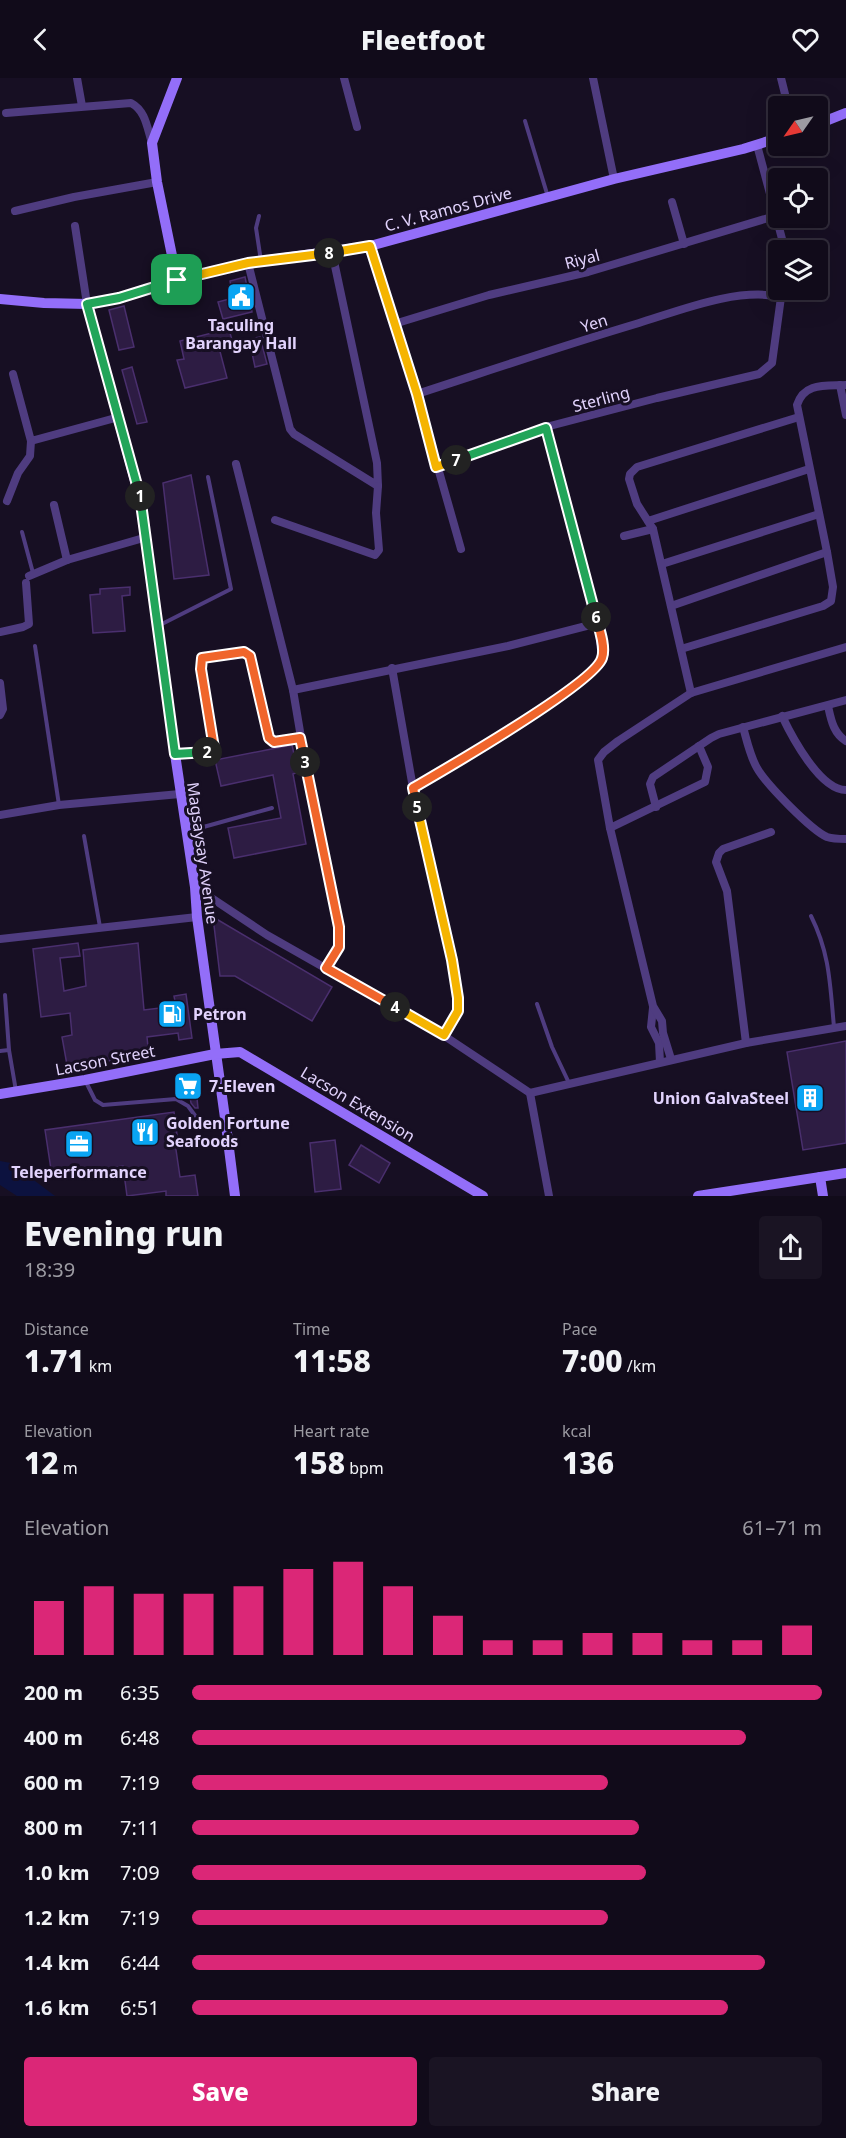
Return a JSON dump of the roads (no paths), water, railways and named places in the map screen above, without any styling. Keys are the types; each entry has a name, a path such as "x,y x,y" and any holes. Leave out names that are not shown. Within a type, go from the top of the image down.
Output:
{"street":[{"path":"77,78 82,106"},
{"path":"152,143 177,78"},
{"path":"344,78 357,127"},
{"path":"593,78 614,179"},
{"path":"781,78 786,96"},
{"path":"6,113 131,103 138,107 152,143 157,182 177,280"},
{"path":"828,120 846,113"},
{"name":"C. V. Ramos Drive","path":"0,299 87,304 119,298 177,280 248,263 370,246 614,179 768,141"},
{"path":"757,145 768,188"},
{"path":"15,211 157,182"},
{"path":"672,202 684,244"},
{"name":"Riyal","path":"394,324 489,295 588,272 768,218"},
{"path":"75,226 87,304"},
{"path":"370,246 417,394 461,549"},
{"path":"275,520 375,555 379,550 376,513 377,463 332,252"},
{"path":"248,263 290,429 294,434 378,486"},
{"name":"Yen","path":"417,394 580,341 717,301 752,294 768,294"},
{"name":"Sterling","path":"436,467 546,428 657,398 759,374 772,363 781,300"},
{"name":"Magsaysay Avenue","path":"87,304 119,417 140,499 147,537 234,1196"},
{"path":"8,501 18,473 30,456 31,441 13,374"},
{"path":"681,650 823,606 831,600 833,587 799,417 797,405 799,397 804,391 820,385 843,385 846,415"},
{"path":"31,441 119,417"},
{"path":"691,693 653,529 637,504 629,479 632,470 799,417"},
{"path":"413,788 503,735 590,675 602,658 598,622 546,428"},
{"path":"236,464 293,690 300,738 339,927 339,947 326,968"},
{"path":"648,521 809,469"},
{"path":"54,505 67,560"},
{"path":"662,564 819,514"},
{"path":"624,536 653,529"},
{"path":"0,632 29,624 29,577 67,560 147,537"},
{"path":"671,606 827,552"},
{"path":"293,690 508,646 598,622"},
{"path":"671,1059 663,1033 663,1025 653,1006 610,828 599,757 618,741 691,693 846,647"},
{"path":"392,668 413,788 452,960 458,998 458,1011 444,1035"},
{"path":"0,683 3,709 0,715"},
{"path":"656,807 650,784 652,777 719,734 846,700"},
{"path":"828,706 834,727 846,741"},
{"path":"782,716 795,744 809,764 828,782 841,790 846,790"},
{"path":"743,727 754,762 767,781 808,824 830,838 846,839"},
{"path":"610,828 705,782 708,767 699,746"},
{"path":"0,815 59,805 180,794"},
{"path":"746,1043 727,891 716,862 723,849 771,832"},
{"path":"195,887 267,935 444,1035 530,1093 549,1196"},
{"path":"0,939 197,917"},
{"path":"653,1006 651,1027 659,1043 660,1062"},
{"path":"530,1093 746,1043 846,1026"},
{"name":"Lacson Extension","path":"215,1054 234,1051 244,1054 483,1196"},
{"name":"Lacson Street","path":"0,1094 215,1054"},
{"path":"698,1196 846,1173"},
{"path":"820,1178 823,1196"}],"lane":[{"path":"525,121 548,197"},
{"path":"259,216 256,228 261,262"},
{"path":"158,626 231,589 208,477"},
{"path":"22,532 29,577"},
{"path":"35,646 59,805"},
{"path":"175,754 204,752 214,748 201,669 202,658 213,655 244,652 250,656 269,738 274,742 300,738"},
{"path":"186,832 272,808"},
{"path":"84,836 100,928"},
{"path":"811,916 825,950 834,1028"},
{"path":"5,995 9,1050 16,1091"},
{"path":"537,1004 552,1047 570,1083"},
{"path":"0,1051 9,1050"},
{"path":"85,1080 95,1100 103,1105 176,1098 188,1106 199,1121 205,1124 226,1125"}],"place":[{"name":"Taculing Barangay Hall","path":"241,297"},
{"name":"Petron","path":"172,1014"},
{"name":"7-Eleven","path":"188,1086"},
{"name":"Union GalvaSteel","path":"810,1098"},
{"name":"Golden Fortune Seafoods","path":"145,1132"},
{"name":"Teleperformance","path":"79,1144"}]}
